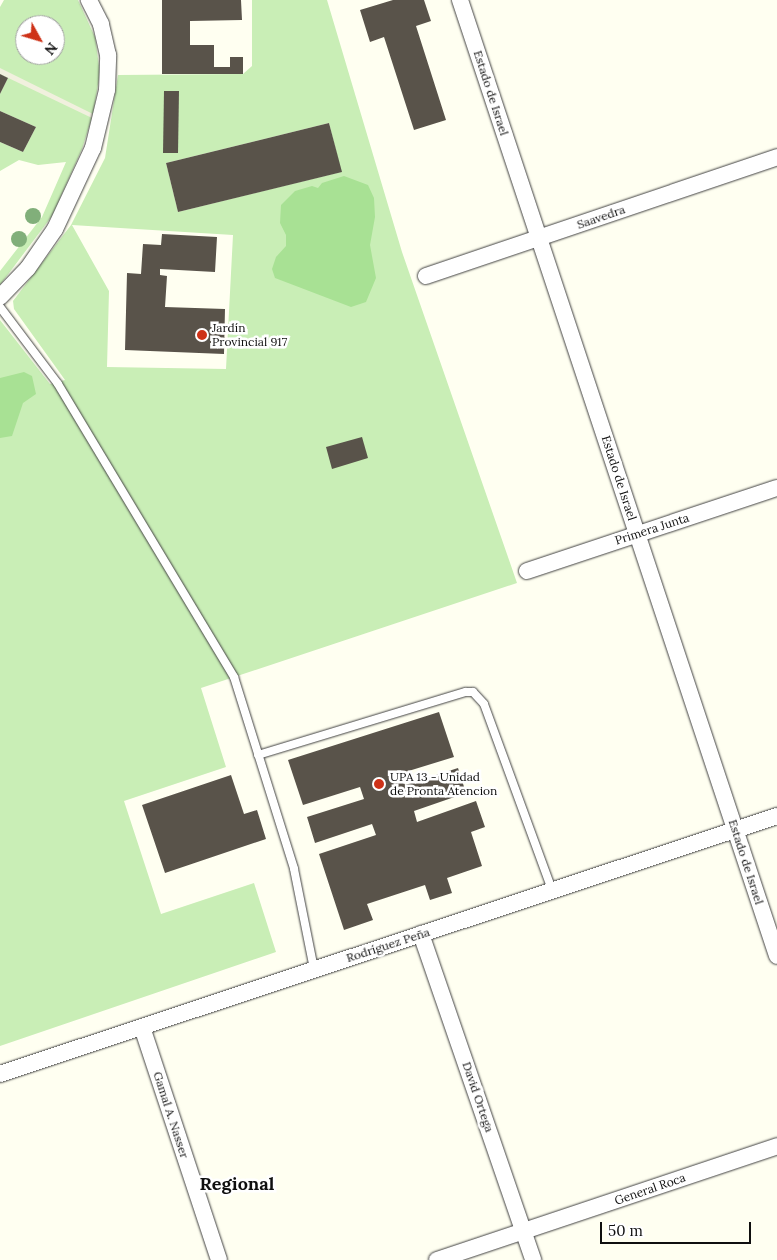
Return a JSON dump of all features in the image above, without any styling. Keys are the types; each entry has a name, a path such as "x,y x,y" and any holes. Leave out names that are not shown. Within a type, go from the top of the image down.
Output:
{"street":[{"path":"0,297 28,268 55,229 93,148 107,90 108,55 100,24 88,0"},
{"name":"Estado de Israel","path":"460,0 777,956"},
{"name":"Saavedra","path":"426,276 777,157"},
{"name":"Primera Junta","path":"527,571 777,488"},
{"name":"Rodríguez Peña","path":"0,1074 777,816"},
{"name":"David Ortega","path":"422,934 534,1260"},
{"name":"Gamal A. Nasser","path":"142,1026 219,1260"},
{"name":"General Roca","path":"437,1260 777,1146"}],"lane":[{"path":"0,307 58,384 234,677 294,870 314,969"},
{"path":"258,755 466,692 473,692 484,704 552,890"}],"green space":[{"path":"4,0 78,0 95,37 100,73 93,114 82,149 52,216 0,285 0,271 42,217 66,162 38,165 19,160 0,171 0,142 23,152 36,127 0,111 0,94 8,78 0,74 0,7"},
{"path":"252,0 327,0 402,252 517,583 201,688 226,767 124,801 161,914 254,883 276,952 0,1046 0,320 50,384 65,380 14,309 13,301 71,225 105,158 118,75 243,74 252,66","holes":["329,123 341,172 178,212 166,163","72,225 233,235 226,369 107,367 109,291"]},
{"path":"344,176 368,185 374,198 375,217 370,245 376,278 366,302 351,307 275,278 272,269 276,257 286,246 286,235 280,223 281,205 295,191 312,186 318,188 322,183"},
{"path":"24,372 32,376 36,394 23,403 12,436 0,438 0,378"}],"shaded area":[{"path":"0,68 93,114 92,118 0,74"}],"building":[{"path":"162,0 241,0 242,20 190,21 190,45 214,45 214,67 230,67 230,57 243,57 243,74 162,74"},
{"path":"393,0 424,0 431,21 416,26 446,120 414,130 384,37 370,42 360,10"},
{"path":"0,74 8,78 0,94"},
{"path":"164,91 179,91 178,153 163,153"},
{"path":"0,111 36,127 23,152 0,142"},
{"path":"329,123 342,172 178,212 166,163"},
{"path":"162,234 217,237 215,272 160,269 160,275 167,276 165,307 225,309 224,354 125,350 127,273 141,274 143,244 161,245"},
{"path":"362,437 368,458 332,469 326,447"},
{"path":"439,712 454,757 402,773 405,785 458,768 466,793 414,811 417,822 476,801 485,827 471,832 482,866 447,878 452,893 430,900 425,885 367,904 373,920 344,930 319,854 376,835 372,824 315,843 307,817 364,799 360,787 303,805 288,760"},
{"path":"231,775 244,814 257,810 266,839 165,873 142,805"}],"place":[{"name":"Jardín Provincial 917","path":"202,335"},
{"name":"UPA 13 - Unidad de Pronta Atencion","path":"379,784"}],"district":[{"name":"Regional","path":"237,1184"}]}
